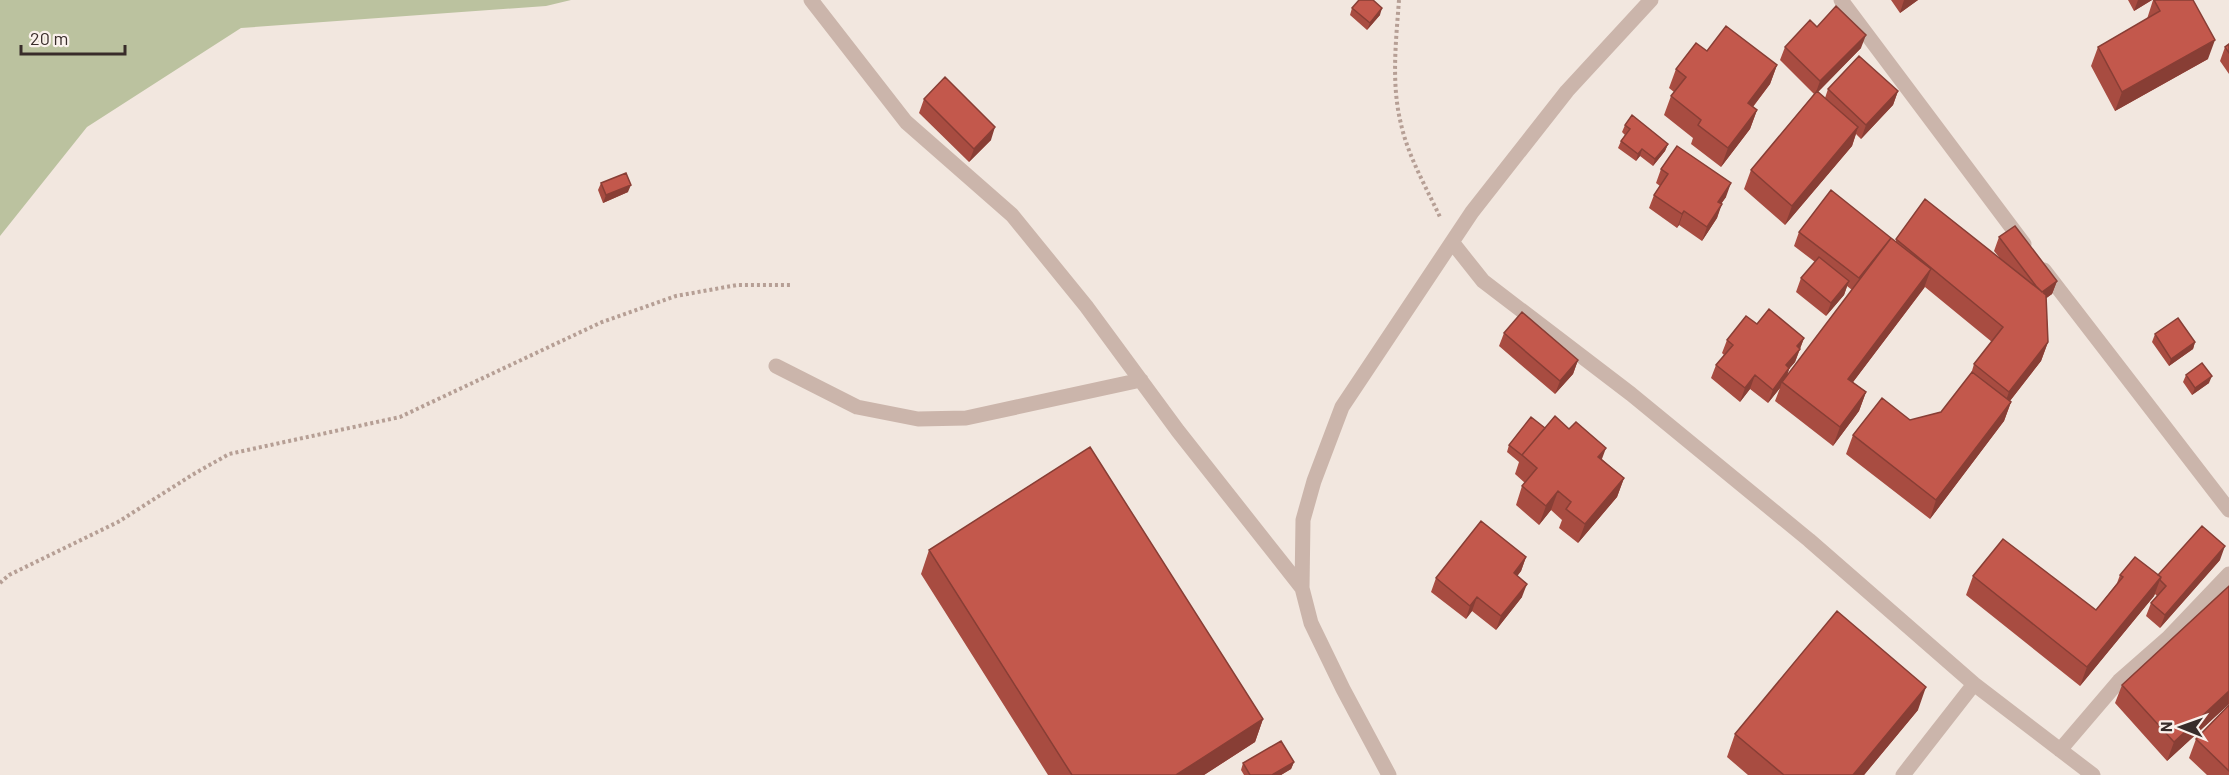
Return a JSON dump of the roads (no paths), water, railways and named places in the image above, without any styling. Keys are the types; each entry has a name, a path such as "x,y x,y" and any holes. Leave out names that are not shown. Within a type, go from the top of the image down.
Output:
{"street":[{"path":"811,0 906,122 1012,215 1086,306 1302,588"},
{"path":"1389,775 1311,623 1302,588 1303,520 1314,481 1342,407 1472,212 1567,92 1651,0"},
{"path":"1841,0 1997,209 2229,510"},
{"path":"1452,242 1483,281 1631,394 1800,533 1974,684 2093,775"},
{"path":"776,366 857,407 918,419 966,418 1141,380"},
{"path":"2060,750 2119,681 2168,638 2229,574"},
{"path":"1903,775 1974,684"}]}
